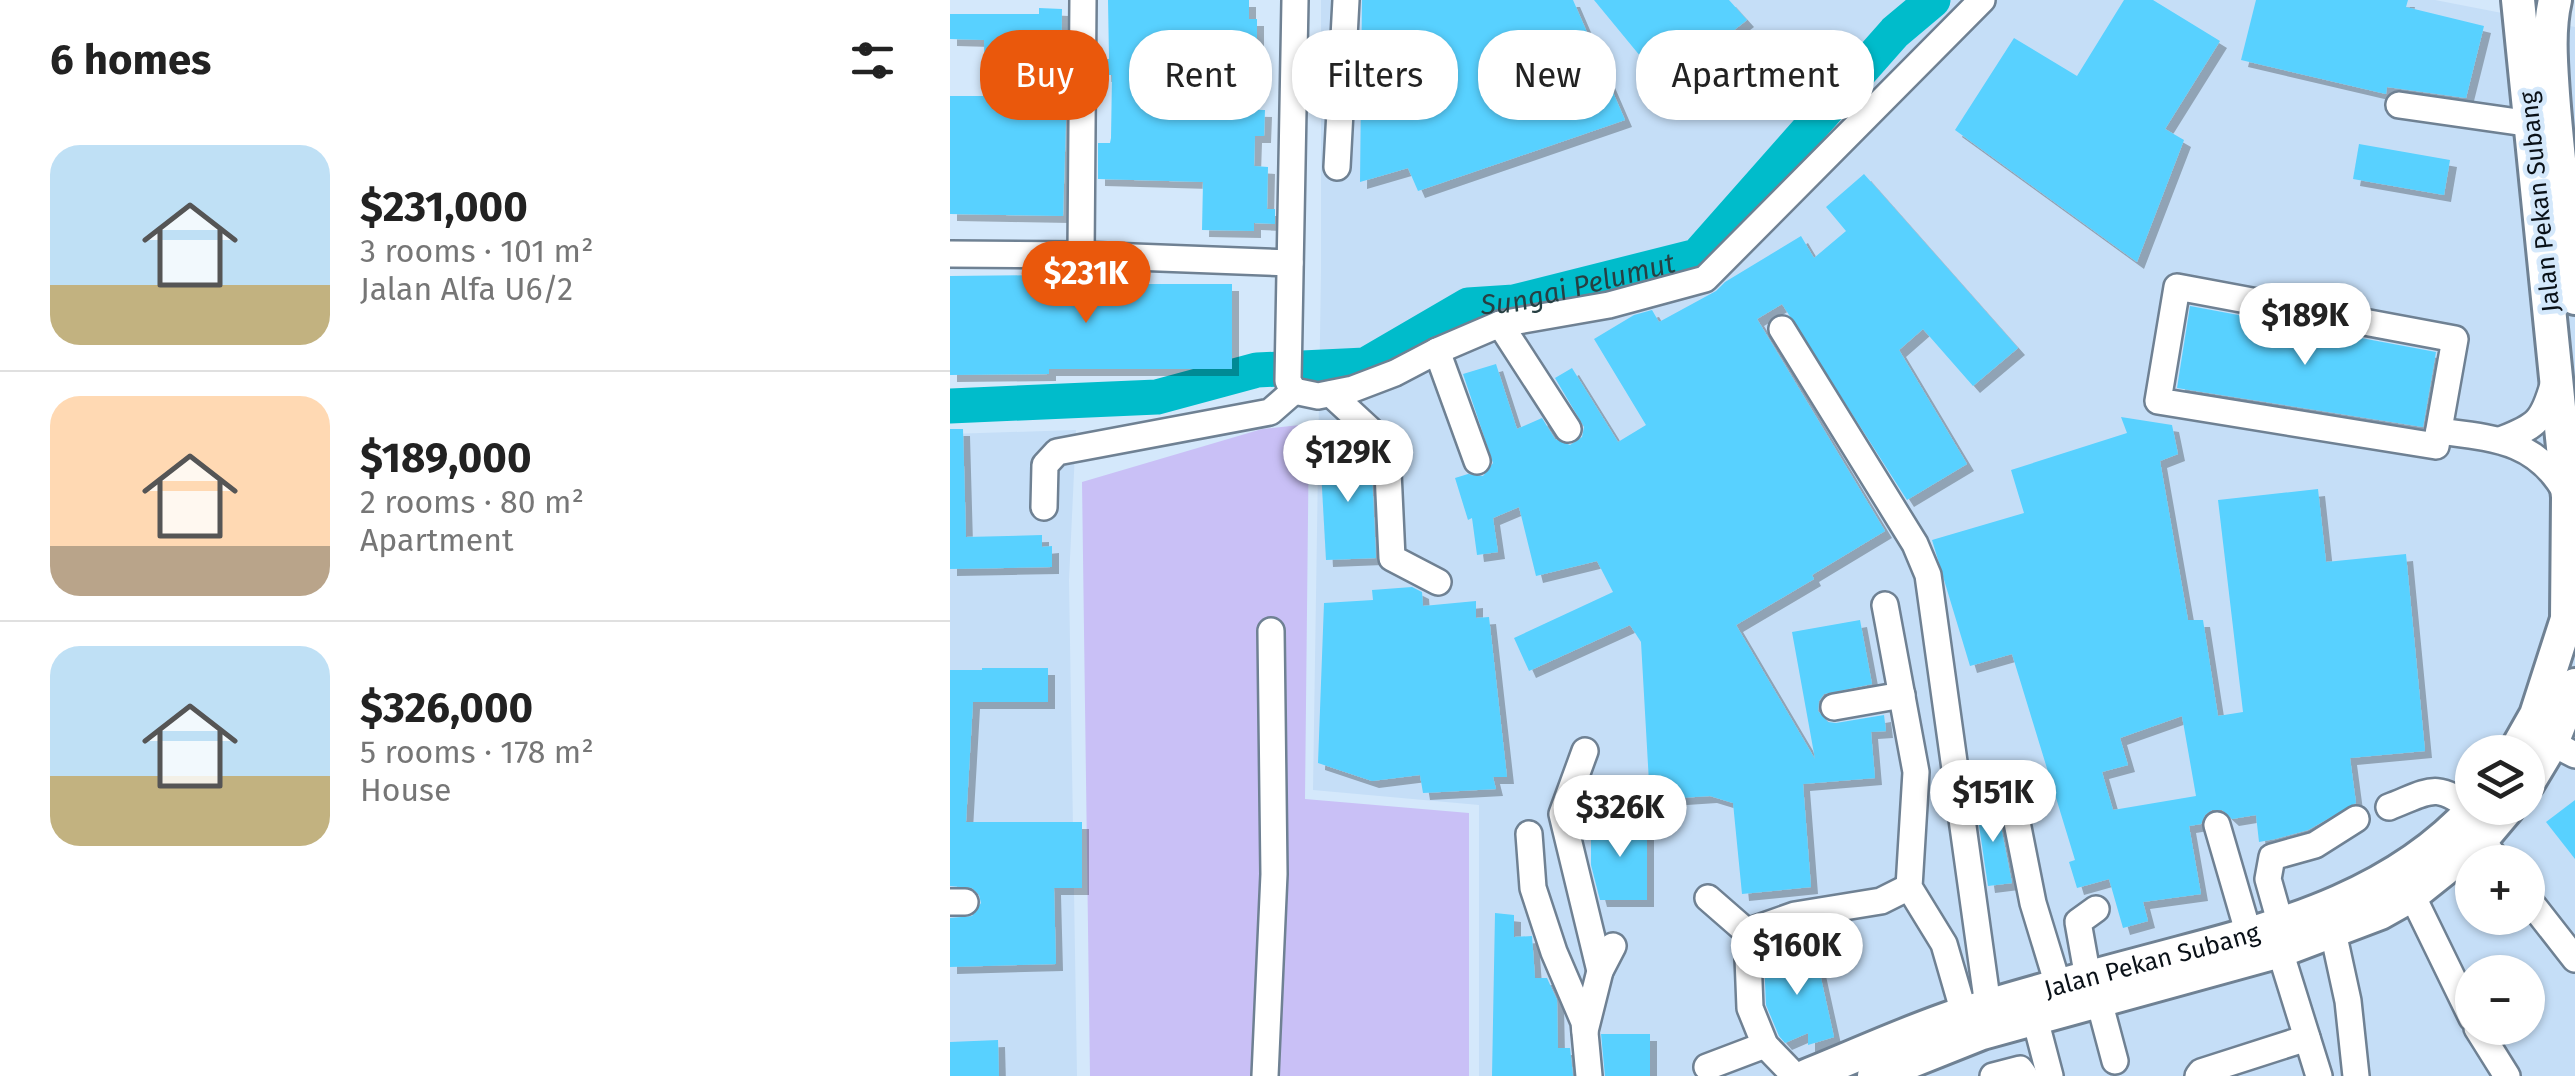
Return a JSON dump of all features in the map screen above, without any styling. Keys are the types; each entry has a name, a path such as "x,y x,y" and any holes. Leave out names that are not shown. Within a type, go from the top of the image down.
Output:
{"main road":[{"name":"Jalan Pekan Subang","path":"2518,0 2568,497 2567,619 2536,715 2525,735"},
{"name":"Jalan Pekan Subang","path":"2555,0 2551,15 2555,123 2575,298"},
{"path":"2545,767 2564,749 2575,685"},
{"name":"Jalan Pekan Subang","path":"1806,1076 1976,1009 2082,988 2281,938 2333,932 2412,895 2482,830"},
{"name":"Jalan Pekan Subang","path":"1874,1076 1982,1033 2035,1018 2082,988 2249,935 2281,938 2401,872 2442,840 2482,830"}],"street":[{"path":"1081,255 1083,0"},
{"path":"1044,507 1045,465 1057,452 1270,412 1291,386 1286,352 1296,0"},
{"path":"1337,168 1346,0"},
{"path":"1291,386 1305,395 1331,394 1396,374 1500,324 1608,305 1705,279 1982,0"},
{"path":"2399,105 2532,124"},
{"path":"950,254 1290,263"},
{"path":"2176,287 2455,339 2439,431 2436,446 2158,400 2176,287"},
{"path":"1500,324 1568,429"},
{"path":"1782,329 1915,544 1928,575 1976,1009"},
{"path":"1437,351 1477,462"},
{"path":"2503,440 2529,430 2545,414 2556,375"},
{"path":"1331,394 1388,450 1392,558 1438,582"},
{"path":"2439,431 2503,440 2535,456 2554,471 2568,497"},
{"path":"1885,605 1916,772 1909,887 1944,944 1976,1009"},
{"path":"1265,1076 1274,874 1271,631"},
{"path":"1834,707 1902,695"},
{"path":"1584,751 1562,814 1600,971"},
{"path":"2390,806 2430,791 2449,791 2482,830"},
{"path":"2010,792 2033,902 2082,988 2115,1061"},
{"path":"2320,1076 2268,879 2272,856 2315,846 2356,819"},
{"path":"2217,825 2249,935"},
{"path":"1529,834 1532,888 1584,1022 1589,1076"},
{"path":"1747,932 1795,915 1881,901 1909,887"},
{"path":"2412,895 2455,983"},
{"path":"1708,898 1747,932 1750,1008 1765,1046 1794,1076"},
{"path":"2082,988 2078,922 2096,909"},
{"path":"2545,920 2573,954"},
{"path":"2333,932 2348,1001 2356,1076"},
{"path":"1585,1031 1600,971 1614,946"},
{"path":"2035,1018 2050,1076"},
{"path":"2198,1076 2308,1038"},
{"path":"2488,1045 2507,1076"},
{"path":"1707,1067 1765,1046"},
{"path":"1993,1076 2012,1068 2020,1069 2025,1076"}],"shaded area":[{"path":"1321,0 2435,0 2575,27 2575,1076 1479,1076 1479,805 1313,790 1321,120 1458,120 1458,30 1321,30"},
{"path":"1309,424 1305,799 1469,813 1469,1076 1090,1076 1082,482 1262,429"},
{"path":"1076,430 1069,580 1077,1076 950,1076 950,434"}],"building":[{"path":"1108,0 1249,0 1249,19 1257,19 1257,30 1129,30 1129,120 1265,120 1264,136 1255,136 1254,166 1268,167 1267,209 1275,209 1275,224 1254,223 1254,231 1202,230 1203,182 1098,179 1098,143 1110,143 1111,138"},
{"path":"1362,0 1573,0 1586,30 1478,30 1478,120 1616,120 1616,99 1625,120 1418,191 1408,168 1360,182 1361,120 1458,120 1458,30 1362,30"},
{"path":"1594,0 1729,0 1747,20 1734,30 1636,30 1636,51"},
{"path":"2124,0 2153,0 2220,41 2165,129 2184,140 2137,262 1955,130 2014,38 2077,76"},
{"path":"2256,0 2408,0 2406,7 2484,26 2466,98 2387,87 2386,94 2241,60"},
{"path":"1039,8 1062,9 1062,30 980,30 980,40 950,39 950,14 1039,14"},
{"path":"950,96 980,96 980,120 1066,120 1063,216 950,214"},
{"path":"2359,144 2450,160 2444,195 2353,179"},
{"path":"1864,174 2018,348 1973,386 1923,329 1899,350 1967,464 1907,500 1782,304 1757,319 1885,531 1736,625 1815,759 1792,632 1860,620 1872,684 1824,694 1818,711 1828,722 1836,723 1884,715 1886,731 1871,732 1875,778 1803,784 1811,887 1742,894 1733,803 1710,796 1650,800 1641,642 1630,625 1529,671 1514,638 1613,592 1597,561 1536,576 1519,507 1493,518 1498,552 1477,555 1472,518 1468,520 1455,478 1468,474 1483,476 1493,463 1463,374 1496,364 1517,429 1542,418 1555,439 1570,445 1582,437 1584,427 1555,378 1572,368 1618,442 1646,425 1594,339 1634,315 1652,310 1659,322 1716,291 1801,236 1814,258 1846,231 1826,207"},
{"path":"1048,275 1048,284 1232,284 1232,369 1049,369 1049,374 950,375 950,276"},
{"path":"2190,306 2436,352 2423,427 2177,388"},
{"path":"2121,417 2172,425 2178,454 2160,461 2188,620 2203,620 2218,716 2243,712 2218,500 2318,489 2326,562 2406,554 2425,751 2350,758 2356,803 2308,830 2259,842 2256,815 2232,819 2222,810 2212,810 2201,824 2189,826 2201,894 2143,902 2148,921 2123,928 2109,879 2077,888 2069,862 2075,860 2012,654 1970,666 1932,540 2024,513 2011,470 2127,433","holes":["2182,716 2196,796 2113,810 2102,772 2128,765 2120,738"]},
{"path":"950,429 963,429 966,537 1042,535 1042,547 1052,546 1052,567 950,569"},
{"path":"1367,449 1371,454 1376,558 1326,560 1320,452"},
{"path":"1412,587 1422,592 1423,606 1476,601 1476,618 1489,617 1507,777 1493,777 1496,789 1423,793 1420,775 1372,781 1318,763 1324,603 1373,600 1372,590"},
{"path":"1048,668 1048,702 973,702 966,822 1082,822 1082,888 1054,888 1056,964 950,967 950,918 972,916 981,903 972,888 950,886 950,670"},
{"path":"2575,800 2575,859 2546,822"},
{"path":"1996,801 2012,883 1988,886 1976,805"},
{"path":"1591,822 1647,822 1647,900 1600,900 1591,865"},
{"path":"1495,913 1514,915 1514,937 1532,936 1535,978 1547,978 1557,1000 1558,1048 1570,1048 1573,1076 1492,1076"},
{"path":"1815,951 1834,1037 1808,1045 1808,1033 1785,1043 1766,1005 1764,958"},
{"path":"1601,1034 1650,1034 1650,1076 1605,1076"},
{"path":"998,1040 999,1076 950,1076 950,1042"}],"waterway":[{"name":"Sungai Pelumut","path":"950,406 1157,397 1257,370 1365,365 1468,305 1514,302 1697,256 1895,32 1933,0"}]}
